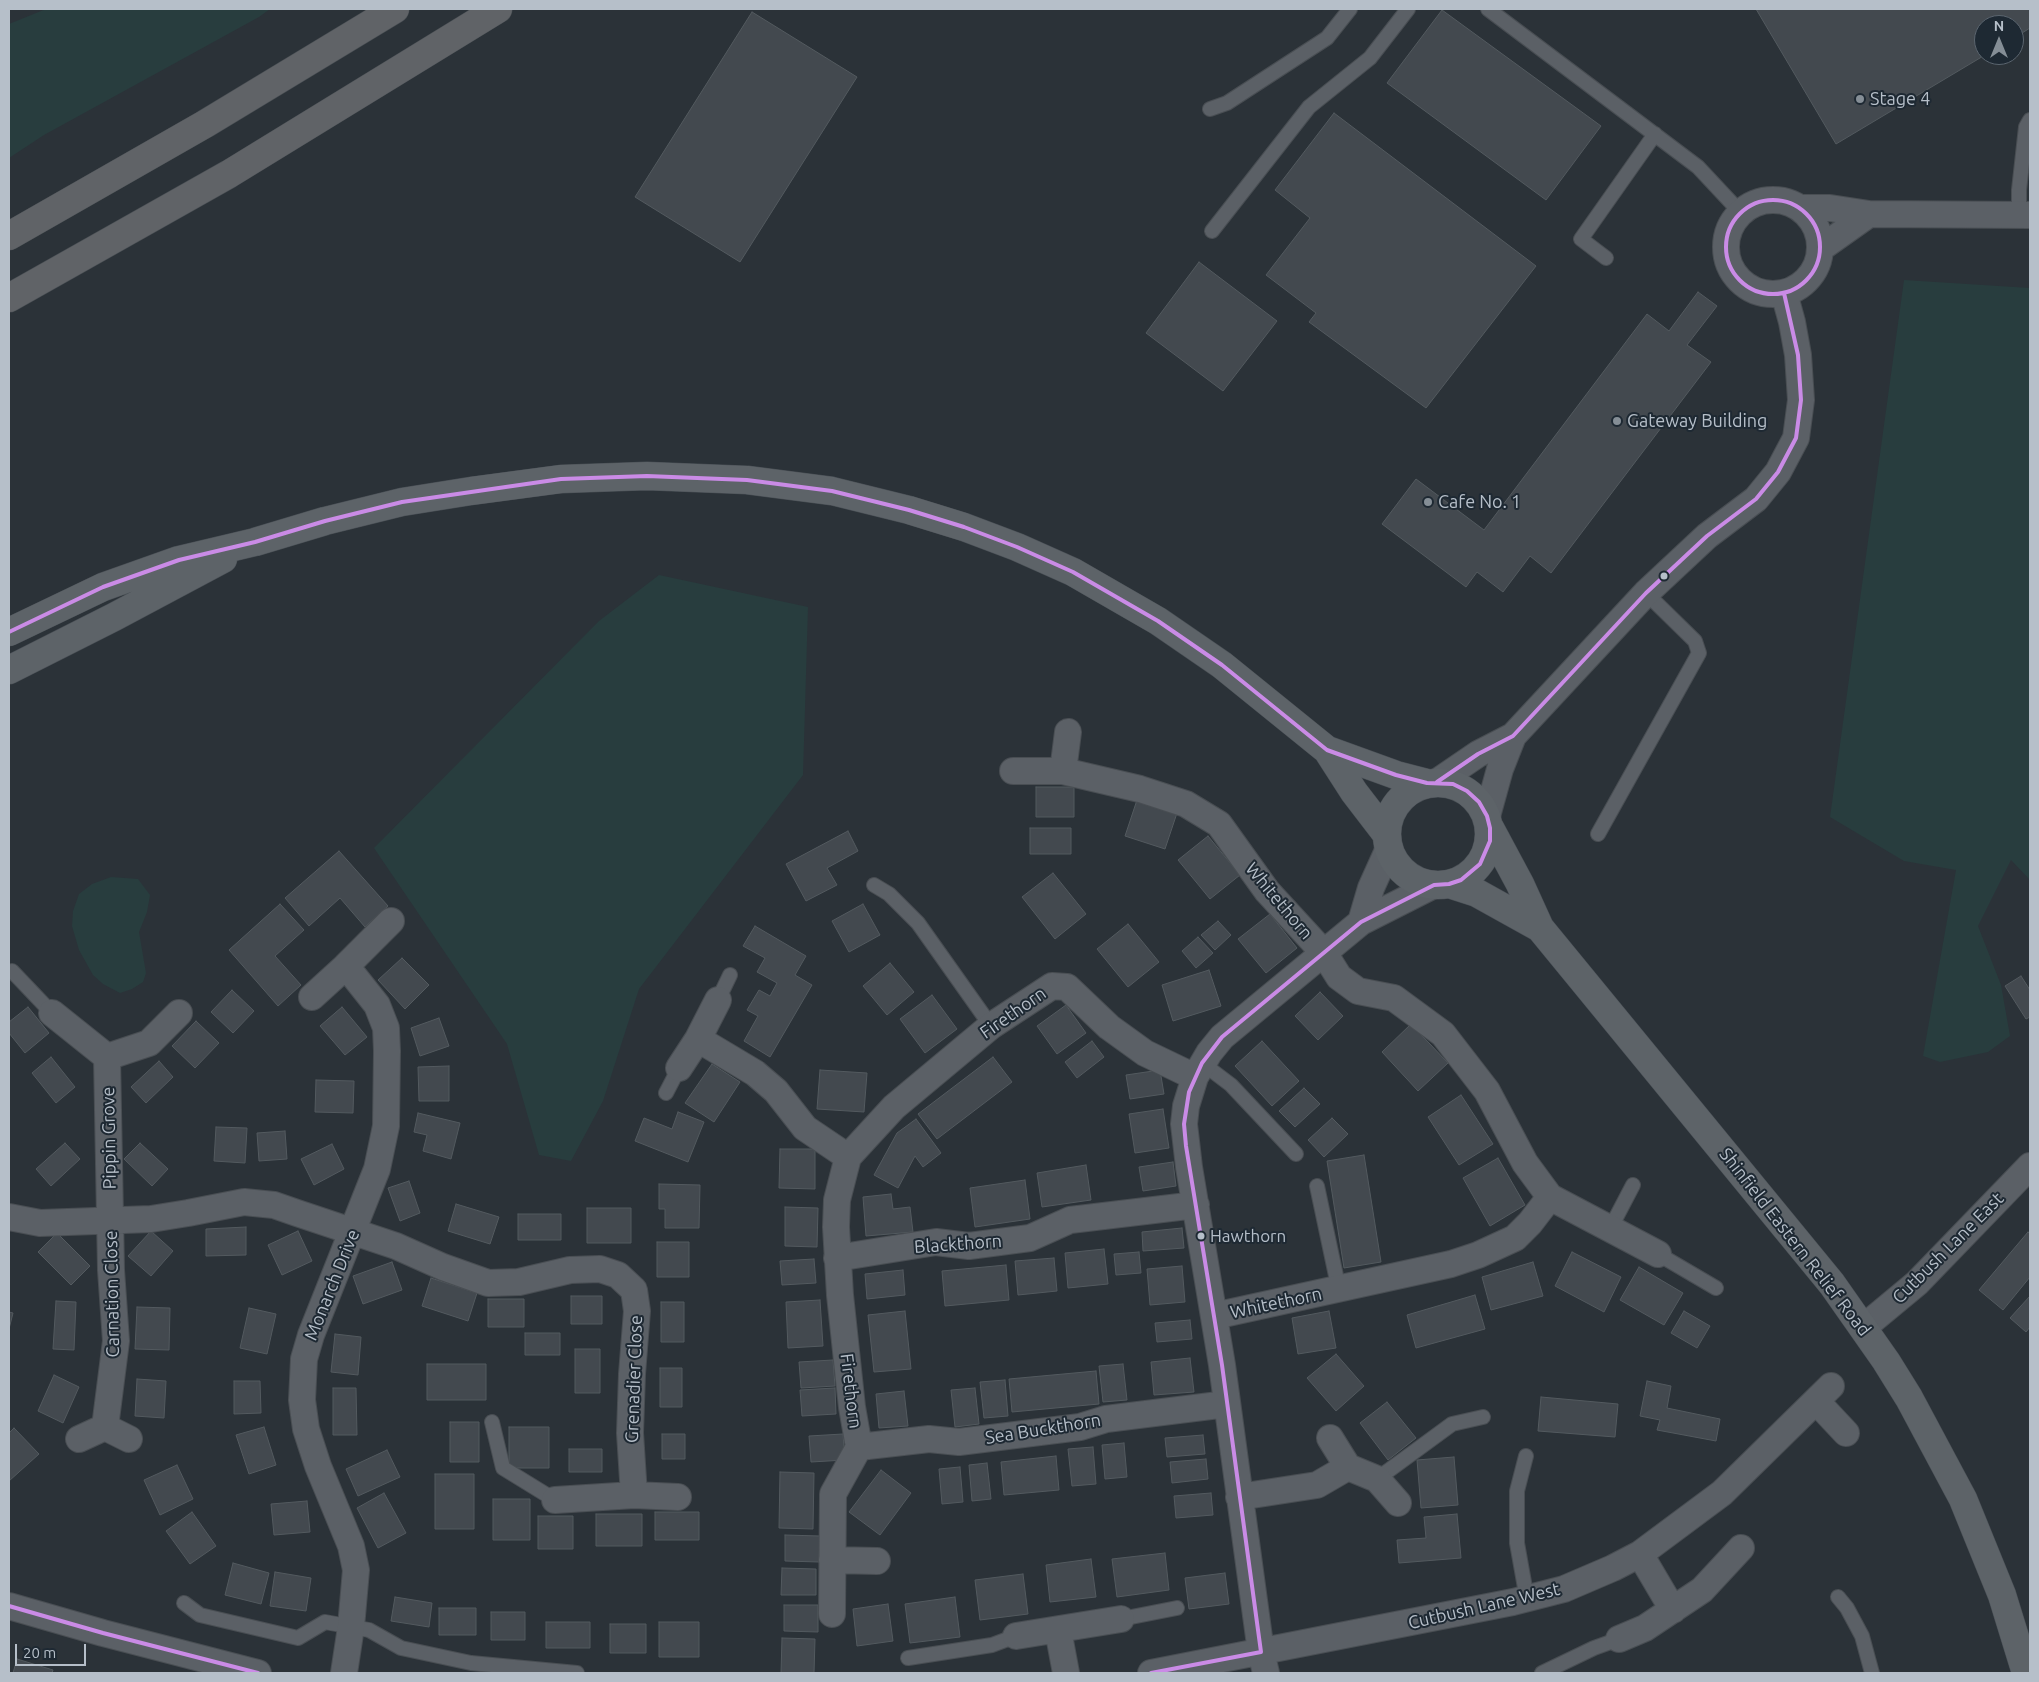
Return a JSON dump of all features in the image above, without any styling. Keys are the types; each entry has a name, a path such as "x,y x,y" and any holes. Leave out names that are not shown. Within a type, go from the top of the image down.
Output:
{"highway":[{"path":"9,236 205,124 395,9"},
{"path":"9,298 228,174 498,9"}],"main road":[{"path":"9,632 103,587 179,560 255,542 325,521 402,502 560,479 647,476 747,480 832,491 909,510 964,527 1017,547 1073,572 1158,620 1199,648 1327,750 1388,842 1396,862 1406,874 1419,881 1442,884 1461,880 1480,864 1490,840 1488,822 1479,802 1467,791 1453,784 1432,783 1396,775 1327,750"},
{"path":"9,670 255,542"},
{"path":"1388,842 1388,821 1393,808 1402,796 1414,788 1432,783"},
{"name":"Shinfield Eastern Relief Road","path":"1488,822 1540,928 1832,1284 1864,1327 1910,1398 1963,1499 2002,1595 2026,1673"},
{"name":"Shinfield Eastern Relief Road","path":"1442,884 1477,893 1540,928"}],"street":[{"path":"1769,200 1785,201 1800,208 1811,218 1817,228 1820,248 1819,260 1810,277 1802,284 1784,293 1771,294 1748,287 1739,279 1732,269 1726,245 1730,228 1741,213 1754,204 1769,200"},
{"path":"1800,208 1830,208 1870,214 2024,215"},
{"path":"1820,248 1870,214"},
{"path":"1432,783 1478,754 1513,736 1646,593 1707,536 1756,499 1778,472 1796,438 1801,400 1798,355 1784,293"},
{"path":"1063,771 1068,732"},
{"path":"1488,822 1500,769 1513,736"},
{"name":"Whitethorn","path":"1014,771 1063,771 1140,789 1186,804 1219,824 1267,891 1324,953 1339,977 1358,991 1394,998 1443,1034 1486,1092 1525,1163 1550,1197 1658,1254"},
{"path":"1361,922 1388,842"},
{"path":"1264,1663 1184,1124 1186,1106 1198,1070 1222,1037 1361,922 1442,884"},
{"path":"312,997 391,921"},
{"name":"Monarch Drive","path":"344,1673 351,1627 356,1570 351,1546 318,1466 306,1430 302,1400 304,1359 311,1334 377,1169 386,1126 386,1028 377,1005 346,966"},
{"name":"Firethorn","path":"832,1614 833,1494 858,1447 852,1407 837,1258 837,1200 848,1157 894,1107 991,1026 1052,986 1067,987 1109,1027 1145,1053 1198,1070"},
{"path":"679,1068 698,1039 718,1000"},
{"path":"52,1013 107,1057 148,1043 179,1013"},
{"path":"698,1039 755,1073 776,1092 805,1128 848,1157"},
{"name":"Pippin Grove","path":"107,1057 111,1219"},
{"name":"Cutbush Lane East","path":"1864,1327 1917,1282 2030,1166"},
{"name":"Whitethorn","path":"1214,1316 1451,1264 1478,1255 1515,1238 1530,1223 1550,1197"},
{"name":"Grenadier Close","path":"9,1217 40,1222 151,1219 244,1202 274,1206 396,1246 443,1267 488,1282 519,1282 570,1270 600,1269 618,1275 634,1290 637,1311 630,1433 634,1495"},
{"name":"Blackthorn","path":"837,1258 936,1242 969,1246 1030,1238 1070,1220 1196,1205"},
{"name":"Carnation Close","path":"105,1428 116,1341 111,1270 111,1219"},
{"name":"Cutbush Lane West","path":"1151,1673 1264,1663 1564,1589 1614,1568 1640,1554 1722,1493 1823,1393 1846,1433"},
{"name":"Sea Buckthorn","path":"858,1447 929,1439 959,1442 1080,1427 1106,1419 1226,1404"},
{"path":"79,1439 105,1428 129,1439"},
{"path":"1330,1438 1348,1467 1376,1479 1398,1503"},
{"path":"1239,1497 1317,1486 1348,1467"},
{"path":"555,1500 634,1495 678,1497"},
{"path":"1619,1639 1645,1628 1702,1590 1741,1548"},
{"path":"1640,1554 1673,1610"},
{"path":"832,1560 877,1561"},
{"path":"9,1606 258,1673"},
{"path":"1016,1636 1121,1619"},
{"path":"1058,1630 1066,1673"}],"lane":[{"path":"1210,109 1227,103 1327,38 1350,9"},
{"path":"1212,230 1309,107 1370,58 1408,9"},
{"path":"1488,9 1698,167 1741,213"},
{"path":"2024,215 2019,190 2026,127 2030,120"},
{"path":"1606,258 1581,239 1655,134"},
{"path":"1598,834 1699,654 1695,641 1646,593"},
{"path":"874,885 889,894 918,923 991,1026"},
{"path":"12,971 52,1013"},
{"path":"718,1000 730,975"},
{"path":"666,1093 679,1068"},
{"path":"1198,1070 1231,1085 1296,1154"},
{"path":"1610,1229 1633,1185"},
{"path":"1317,1186 1338,1290"},
{"path":"1658,1254 1716,1288"},
{"path":"1376,1479 1452,1424 1483,1417"},
{"path":"492,1422 503,1468 555,1500"},
{"path":"1526,1456 1517,1491 1517,1543 1527,1599"},
{"path":"1838,1597 1847,1608 1862,1636 1872,1673"},
{"path":"184,1603 200,1614 298,1638 325,1622 368,1630 401,1648 471,1663 577,1673"},
{"path":"1121,1619 1177,1608"},
{"path":"908,1658 992,1646 1016,1636"},
{"path":"1542,1673 1594,1648 1619,1639"}],"green space":[{"path":"46,9 270,9 259,17 44,135 9,158 9,24"},
{"path":"1904,280 2030,288 2030,880 2011,860 1978,926 2001,985 2010,1036 1988,1052 1940,1062 1923,1056 1956,870 1904,861 1830,817"},
{"path":"659,575 808,607 803,775 639,989 603,1101 571,1161 539,1155 507,1044 374,848 599,621"},
{"path":"111,877 138,879 150,895 147,912 139,932 146,973 143,982 132,989 120,993 103,984 93,975 79,950 72,926 73,911 79,894 92,884"}],"building":[{"name":"Stage 4","path":"1756,9 2030,9 2030,28 2024,32 2024,15 1974,15 1974,62 1836,144"},
{"path":"1442,10 1601,126 1546,200 1387,83"},
{"path":"752,12 857,77 740,262 635,197"},
{"path":"1334,113 1536,266 1426,408 1309,322 1316,313 1266,275 1310,218 1275,190"},
{"path":"1199,262 1277,321 1223,391 1146,333"},
{"name":"Gateway Building","path":"1698,292 1717,306 1687,345 1711,362 1551,573 1530,556 1503,592 1477,572 1466,587 1382,524 1416,479 1484,530 1647,314 1669,331"},
{"path":"1036,787 1074,787 1074,817 1036,817"},
{"path":"1137,800 1177,813 1165,849 1125,836"},
{"path":"1030,828 1071,828 1071,854 1030,854"},
{"path":"848,831 858,851 827,868 837,885 806,901 786,864"},
{"path":"1208,836 1240,875 1210,899 1178,860"},
{"path":"339,851 388,906 365,927 340,898 309,926 285,898"},
{"path":"1053,873 1086,914 1055,939 1022,897"},
{"path":"280,904 304,930 275,956 301,985 278,1006 229,950"},
{"path":"863,904 880,935 849,952 832,921"},
{"path":"1270,914 1297,948 1266,973 1238,939"},
{"path":"1218,921 1231,935 1215,950 1201,935"},
{"path":"1128,924 1159,962 1128,987 1097,949"},
{"path":"755,926 806,956 795,975 812,985 770,1057 744,1041 758,1016 747,1010 759,990 770,996 777,983 757,972 765,958 743,946"},
{"path":"1198,937 1213,953 1196,968 1182,951"},
{"path":"402,958 429,985 405,1009 378,980"},
{"path":"890,963 914,992 887,1015 863,986"},
{"path":"1209,970 1221,1006 1173,1021 1162,985"},
{"path":"2021,976 2030,990 2030,1017 2026,1019 2005,986"},
{"path":"232,990 254,1011 233,1033 211,1012"},
{"path":"1320,992 1343,1016 1318,1040 1295,1016"},
{"path":"932,995 957,1029 925,1053 900,1019"},
{"path":"1066,1005 1086,1033 1057,1054 1037,1026"},
{"path":"28,1007 49,1033 25,1053 9,1033 9,1022"},
{"path":"342,1007 367,1037 345,1055 320,1026"},
{"path":"439,1018 449,1046 420,1056 411,1028"},
{"path":"196,1021 219,1043 195,1068 172,1046"},
{"path":"1411,1024 1448,1063 1418,1091 1382,1052"},
{"path":"1092,1041 1104,1057 1077,1078 1065,1062"},
{"path":"1262,1041 1299,1081 1272,1106 1235,1066"},
{"path":"51,1057 75,1087 56,1103 32,1073"},
{"path":"993,1057 1012,1082 937,1139 918,1114"},
{"path":"159,1061 173,1077 146,1103 131,1087"},
{"path":"712,1064 740,1082 714,1122 685,1103"},
{"path":"449,1066 449,1101 419,1101 418,1067"},
{"path":"820,1070 867,1073 864,1112 817,1109"},
{"path":"1160,1070 1164,1094 1130,1099 1126,1075"},
{"path":"316,1080 354,1081 353,1113 315,1112"},
{"path":"1304,1088 1320,1104 1295,1127 1279,1111"},
{"path":"1461,1095 1493,1144 1459,1165 1428,1117"},
{"path":"1163,1109 1169,1148 1135,1153 1129,1114"},
{"path":"678,1112 704,1122 688,1162 635,1141 644,1118 672,1129"},
{"path":"418,1113 460,1123 451,1159 423,1151 427,1135 414,1132"},
{"path":"1332,1118 1348,1134 1324,1157 1308,1140"},
{"path":"916,1119 941,1153 923,1167 915,1156 898,1188 874,1175 897,1133"},
{"path":"216,1127 247,1128 245,1163 214,1161"},
{"path":"285,1131 287,1159 259,1161 257,1133"},
{"path":"65,1143 80,1159 51,1186 36,1169"},
{"path":"140,1143 168,1169 152,1186 124,1159"},
{"path":"332,1144 344,1169 314,1185 301,1159"},
{"path":"780,1149 815,1149 815,1189 779,1188"},
{"path":"1364,1155 1381,1262 1344,1268 1327,1161"},
{"path":"1498,1158 1525,1205 1490,1226 1463,1178"},
{"path":"1173,1162 1176,1186 1143,1191 1139,1167"},
{"path":"1086,1165 1091,1200 1042,1207 1037,1173"},
{"path":"1025,1180 1030,1219 975,1227 970,1188"},
{"path":"409,1181 420,1213 400,1221 388,1188"},
{"path":"659,1184 700,1185 699,1228 665,1228 665,1209 659,1209"},
{"path":"891,1194 893,1209 910,1207 913,1232 866,1236 863,1197"},
{"path":"456,1204 499,1217 490,1244 448,1231"},
{"path":"785,1207 818,1208 817,1247 785,1246"},
{"path":"587,1208 631,1208 631,1243 587,1243"},
{"path":"518,1214 561,1214 561,1240 518,1240"},
{"path":"246,1227 246,1255 206,1256 206,1229"},
{"path":"1182,1228 1184,1248 1143,1251 1142,1232"},
{"path":"151,1231 173,1251 151,1276 128,1256"},
{"path":"298,1231 312,1261 282,1275 268,1245"},
{"path":"2028,1232 2030,1234 2030,1277 2003,1310 1979,1290"},
{"path":"57,1233 90,1266 71,1285 38,1252"},
{"path":"657,1242 689,1242 689,1277 657,1277"},
{"path":"1104,1249 1108,1284 1068,1288 1065,1253"},
{"path":"1139,1252 1141,1273 1116,1275 1114,1254"},
{"path":"1572,1252 1621,1277 1604,1312 1555,1286"},
{"path":"1054,1258 1057,1291 1018,1295 1015,1261"},
{"path":"814,1259 816,1283 782,1285 780,1261"},
{"path":"392,1262 402,1290 363,1304 353,1276"},
{"path":"1533,1262 1543,1296 1491,1310 1482,1277"},
{"path":"1006,1265 1009,1300 945,1306 942,1271"},
{"path":"1182,1266 1185,1302 1150,1305 1147,1269"},
{"path":"1639,1267 1683,1293 1664,1325 1620,1300"},
{"path":"903,1270 905,1295 867,1299 865,1274"},
{"path":"431,1278 477,1293 468,1321 422,1306"},
{"path":"1475,1295 1485,1329 1416,1348 1407,1315"},
{"path":"571,1296 602,1296 602,1324 571,1324"},
{"path":"2030,1296 2030,1327 2026,1332 2010,1318"},
{"path":"488,1299 524,1299 524,1327 488,1327"},
{"path":"820,1300 823,1346 788,1348 786,1302"},
{"path":"56,1301 76,1302 74,1350 53,1349"},
{"path":"661,1302 684,1302 684,1342 661,1342"},
{"path":"137,1307 170,1308 169,1350 135,1349"},
{"path":"249,1308 276,1314 267,1354 240,1348"},
{"path":"905,1311 911,1369 874,1372 868,1315"},
{"path":"1329,1311 1336,1348 1298,1354 1292,1318"},
{"path":"1684,1311 1710,1326 1697,1348 1671,1333"},
{"path":"9,1312 13,1313 9,1329"},
{"path":"1190,1320 1192,1339 1157,1342 1155,1323"},
{"path":"525,1333 560,1333 560,1355 525,1355"},
{"path":"335,1334 361,1337 358,1375 331,1372"},
{"path":"575,1349 600,1349 600,1393 575,1393"},
{"path":"1336,1354 1364,1386 1336,1411 1307,1378"},
{"path":"1190,1358 1194,1392 1154,1395 1151,1362"},
{"path":"833,1360 835,1386 801,1388 799,1362"},
{"path":"427,1364 486,1364 486,1400 427,1400"},
{"path":"1123,1364 1127,1400 1103,1402 1099,1366"},
{"path":"660,1368 682,1368 682,1407 660,1407"},
{"path":"1096,1371 1099,1404 1012,1412 1009,1379"},
{"path":"54,1375 79,1387 63,1423 38,1411"},
{"path":"137,1379 166,1381 164,1418 135,1416"},
{"path":"1005,1380 1008,1416 984,1418 980,1382"},
{"path":"234,1381 260,1381 261,1413 234,1414"},
{"path":"1647,1381 1671,1386 1667,1408 1720,1419 1716,1441 1657,1430 1660,1420 1640,1416"},
{"path":"333,1388 356,1388 357,1435 333,1435"},
{"path":"835,1388 836,1414 802,1416 800,1390"},
{"path":"975,1388 979,1424 955,1427 951,1390"},
{"path":"904,1391 908,1426 879,1428 876,1394"},
{"path":"1541,1397 1618,1404 1615,1437 1538,1431"},
{"path":"1387,1402 1416,1438 1388,1460 1360,1423"},
{"path":"450,1422 479,1422 479,1462 450,1462"},
{"path":"264,1427 276,1465 249,1474 236,1435"},
{"path":"509,1427 549,1427 549,1468 509,1468"},
{"path":"14,1428 39,1454 9,1481 9,1433"},
{"path":"662,1434 685,1434 685,1459 662,1459"},
{"path":"843,1434 845,1460 811,1462 809,1436"},
{"path":"1203,1435 1205,1454 1167,1457 1165,1438"},
{"path":"1124,1443 1127,1477 1105,1479 1102,1445"},
{"path":"1093,1447 1096,1484 1072,1486 1068,1449"},
{"path":"569,1449 602,1449 602,1472 569,1472"},
{"path":"387,1450 400,1477 358,1496 346,1469"},
{"path":"1056,1456 1059,1490 1004,1495 1001,1462"},
{"path":"1454,1457 1458,1505 1421,1508 1417,1460"},
{"path":"1206,1459 1208,1479 1172,1483 1170,1462"},
{"path":"987,1463 991,1499 972,1501 969,1465"},
{"path":"177,1465 193,1499 160,1515 144,1480"},
{"path":"960,1467 963,1502 942,1504 939,1469"},
{"path":"881,1470 911,1493 880,1535 849,1512"},
{"path":"780,1472 814,1473 813,1529 779,1528"},
{"path":"435,1474 474,1474 474,1529 435,1529"},
{"path":"384,1493 406,1533 378,1548 357,1508"},
{"path":"1211,1493 1213,1515 1176,1518 1174,1496"},
{"path":"493,1499 530,1499 530,1540 493,1540"},
{"path":"307,1501 310,1532 274,1535 271,1504"},
{"path":"192,1512 216,1546 190,1564 166,1531"},
{"path":"655,1512 699,1512 699,1540 655,1540"},
{"path":"596,1514 642,1514 642,1546 596,1546"},
{"path":"1457,1514 1461,1558 1399,1563 1397,1540 1426,1538 1424,1517"},
{"path":"538,1516 573,1516 573,1549 538,1549"},
{"path":"785,1535 820,1536 819,1562 785,1561"},
{"path":"1165,1553 1169,1590 1117,1597 1112,1559"},
{"path":"1091,1559 1096,1597 1050,1602 1046,1565"},
{"path":"233,1563 269,1573 261,1604 225,1595"},
{"path":"782,1568 816,1569 816,1595 781,1595"},
{"path":"275,1572 311,1578 306,1611 270,1606"},
{"path":"1225,1573 1229,1604 1189,1609 1185,1578"},
{"path":"1023,1574 1028,1614 980,1620 975,1580"},
{"path":"395,1597 432,1603 429,1627 391,1621"},
{"path":"955,1597 960,1637 910,1643 905,1604"},
{"path":"888,1604 893,1641 857,1646 853,1609"},
{"path":"784,1605 818,1605 818,1632 784,1631"},
{"path":"439,1608 476,1608 476,1635 439,1635"},
{"path":"491,1612 525,1612 525,1640 491,1640"},
{"path":"546,1622 590,1622 590,1648 546,1648"},
{"path":"659,1622 699,1622 699,1657 659,1657"},
{"path":"610,1624 646,1624 646,1653 610,1653"},
{"path":"782,1638 815,1639 814,1673 781,1673"},
{"path":"17,1659 53,1670 52,1673 13,1673"}],"transit line":[{"path":"1773,200 1791,204 1806,214 1816,229 1820,247 1816,265 1806,280 1791,290 1773,294 1755,290 1740,280 1730,265 1726,247 1730,229 1740,214 1755,204 1773,200"},
{"path":"1437,782 1478,754 1513,736 1646,593 1707,536 1756,499 1778,472 1796,438 1801,400 1798,355 1784,293"},
{"path":"9,632 103,587 179,560 255,542 325,521 402,502 561,479 647,476 747,480 832,491 909,510 964,527 1017,547 1073,572 1158,621 1222,665 1327,750 1396,775 1427,783 1453,784 1467,791 1479,802 1487,816 1490,828 1490,841 1480,864 1461,880 1449,884 1434,885 1361,922 1222,1037 1202,1063 1189,1092 1184,1124 1186,1146 1222,1365 1261,1652 1151,1673"},
{"path":"9,1606 103,1633 258,1673"}],"place":[{"name":"Stage 4","path":"1860,99"},
{"name":"Gateway Building","path":"1617,421"},
{"name":"Cafe No. 1","path":"1428,502"},
{"name":"Hawthorn","path":"1201,1236"}]}
